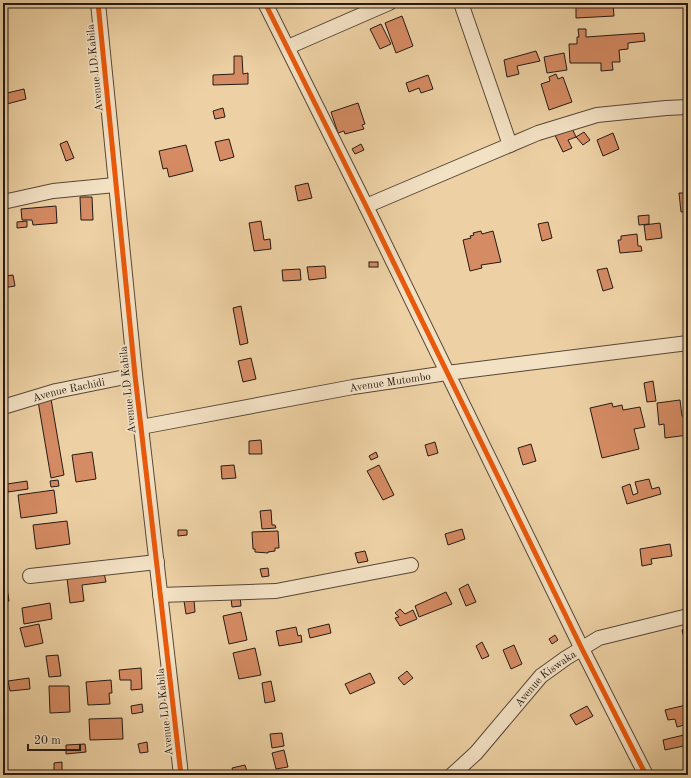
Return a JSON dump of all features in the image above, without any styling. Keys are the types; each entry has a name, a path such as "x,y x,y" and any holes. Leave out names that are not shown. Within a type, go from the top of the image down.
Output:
{"street":[{"name":"Avenue LD Kabila","path":"98,3 136,375 181,775"},
{"path":"265,3 288,47 582,649 646,775"},
{"path":"288,47 388,3"},
{"path":"461,3 510,145"},
{"path":"366,206 538,133 597,115 688,107"},
{"path":"3,202 53,191 116,185"},
{"name":"Avenue Mutombo","path":"142,427 353,387 447,373 688,343"},
{"name":"Avenue Rachidi","path":"3,407 56,391 136,375"},
{"path":"30,576 157,562"},
{"path":"160,595 276,591 411,565"},
{"name":"Avenue Kiswaka","path":"452,775 476,753 541,676 566,658 599,638 688,616"}],"building":[{"path":"576,3 584,3 584,6 613,4 614,16 576,18"},
{"path":"402,16 413,46 396,53 385,23"},
{"path":"381,24 391,44 380,49 370,29"},
{"path":"578,29 586,29 586,37 644,33 645,41 628,43 628,49 619,50 620,62 612,62 613,70 601,71 601,63 570,63 569,44 577,44 577,37 579,37"},
{"path":"536,51 540,61 517,66 519,74 507,77 504,60"},
{"path":"564,53 567,70 547,73 544,57"},
{"path":"234,56 242,56 243,74 248,73 248,84 213,85 213,75 234,74"},
{"path":"556,74 558,79 563,77 572,102 549,110 541,84 550,81 549,77"},
{"path":"428,75 433,89 421,93 419,88 409,92 406,83"},
{"path":"24,89 26,99 3,105 3,94"},
{"path":"358,103 365,124 362,125 364,129 345,134 344,131 338,133 331,112"},
{"path":"223,108 225,117 215,119 213,111"},
{"path":"571,126 576,137 568,140 572,148 563,152 554,133"},
{"path":"584,132 590,140 583,145 576,137"},
{"path":"613,133 619,149 603,156 597,140"},
{"path":"229,139 234,157 220,161 215,142"},
{"path":"67,141 74,158 66,161 60,144"},
{"path":"361,144 364,150 355,154 352,149"},
{"path":"186,145 193,171 169,177 167,168 163,169 159,151"},
{"path":"308,183 312,198 298,201 295,186"},
{"path":"679,193 688,193 688,211 681,212"},
{"path":"80,197 92,197 93,220 81,220"},
{"path":"56,206 57,223 33,225 32,220 22,220 21,209"},
{"path":"649,215 649,224 639,225 638,216"},
{"path":"27,221 27,227 17,228 17,222"},
{"path":"261,221 264,240 270,239 271,249 254,251 249,223"},
{"path":"548,222 552,238 542,241 538,224"},
{"path":"660,223 662,238 646,240 644,225"},
{"path":"481,231 482,234 493,231 501,262 481,265 482,268 470,271 463,240 471,238 470,236 474,235 473,233"},
{"path":"637,234 638,246 641,246 642,251 620,253 618,240 621,240 621,236"},
{"path":"369,262 378,262 378,267 369,267"},
{"path":"3,265 5,276 13,275 15,286 3,288"},
{"path":"325,266 326,278 309,280 307,267"},
{"path":"607,268 613,288 603,291 597,270"},
{"path":"300,269 301,280 283,281 282,270"},
{"path":"241,306 248,343 240,345 233,308"},
{"path":"251,358 256,379 243,382 238,361"},
{"path":"653,381 656,401 647,402 644,383"},
{"path":"51,399 64,475 51,478 38,401"},
{"path":"680,400 682,416 687,416 688,406 688,435 665,438 664,424 659,425 657,403"},
{"path":"612,403 613,407 622,405 623,410 640,407 645,427 634,429 639,449 602,458 590,408"},
{"path":"261,440 262,454 249,454 249,441"},
{"path":"435,442 438,453 428,456 425,445"},
{"path":"531,444 536,461 523,465 518,448"},
{"path":"92,452 96,479 76,482 72,455"},
{"path":"376,452 378,457 371,460 369,456"},
{"path":"234,465 236,478 222,479 221,466"},
{"path":"379,465 394,495 383,500 367,471"},
{"path":"649,479 652,489 659,487 661,494 627,504 622,487 630,484 633,495 638,493 635,482"},
{"path":"58,480 59,486 51,487 50,481"},
{"path":"27,481 28,489 8,492 7,484"},
{"path":"54,490 57,513 21,518 18,495"},
{"path":"271,510 272,525 275,525 276,528 262,529 260,511"},
{"path":"67,521 70,544 36,549 33,525"},
{"path":"462,529 465,539 448,545 445,534"},
{"path":"178,530 187,530 187,535 178,536"},
{"path":"278,531 279,548 275,548 275,551 268,553 255,552 255,549 253,549 252,532"},
{"path":"670,544 672,556 651,559 652,564 642,566 640,549"},
{"path":"365,551 368,561 358,563 355,553"},
{"path":"268,568 269,576 262,577 260,569"},
{"path":"104,573 106,582 82,585 84,601 70,603 67,578"},
{"path":"468,584 476,602 466,606 459,589"},
{"path":"3,588 7,588 9,601 3,602"},
{"path":"446,592 452,604 419,617 415,606"},
{"path":"240,596 241,606 232,607 231,598"},
{"path":"194,600 195,612 186,614 184,601"},
{"path":"50,603 52,619 24,624 22,608"},
{"path":"400,609 405,614 413,610 417,619 400,626 395,618 399,617 395,613"},
{"path":"241,612 247,640 229,644 223,616"},
{"path":"39,624 43,643 25,647 20,628"},
{"path":"329,624 331,633 310,638 308,629"},
{"path":"296,627 298,636 301,635 302,642 279,646 276,631"},
{"path":"688,628 688,641 685,642 682,630"},
{"path":"555,635 558,640 552,644 549,639"},
{"path":"482,642 489,656 482,659 476,646"},
{"path":"514,645 522,664 511,669 503,650"},
{"path":"255,648 261,675 239,679 233,653"},
{"path":"58,655 61,676 49,677 46,656"},
{"path":"141,668 142,689 131,690 131,680 120,680 119,670"},
{"path":"407,671 413,678 404,685 398,678"},
{"path":"370,673 375,683 350,694 345,684"},
{"path":"29,678 30,689 10,691 8,681"},
{"path":"111,680 112,693 109,693 110,704 88,705 86,682"},
{"path":"271,681 275,701 265,703 262,683"},
{"path":"49,686 69,686 70,712 50,713"},
{"path":"688,701 688,724 677,727 675,719 668,720 665,710 686,705 685,702"},
{"path":"142,704 143,712 132,714 131,706"},
{"path":"587,706 593,716 576,725 570,715"},
{"path":"122,718 123,739 90,740 89,719"},
{"path":"282,733 284,746 272,748 270,734"},
{"path":"688,734 688,745 665,750 663,740"},
{"path":"147,742 148,752 140,753 138,744"},
{"path":"85,744 86,752 66,754 66,745"},
{"path":"284,750 288,767 276,769 272,753"},
{"path":"62,762 62,775 54,775 54,763"},
{"path":"245,765 248,775 234,775 232,768"}],"cycle path":[{"path":"98,3 135,375 181,775"},
{"path":"265,3 366,206 582,649 646,775"}]}
